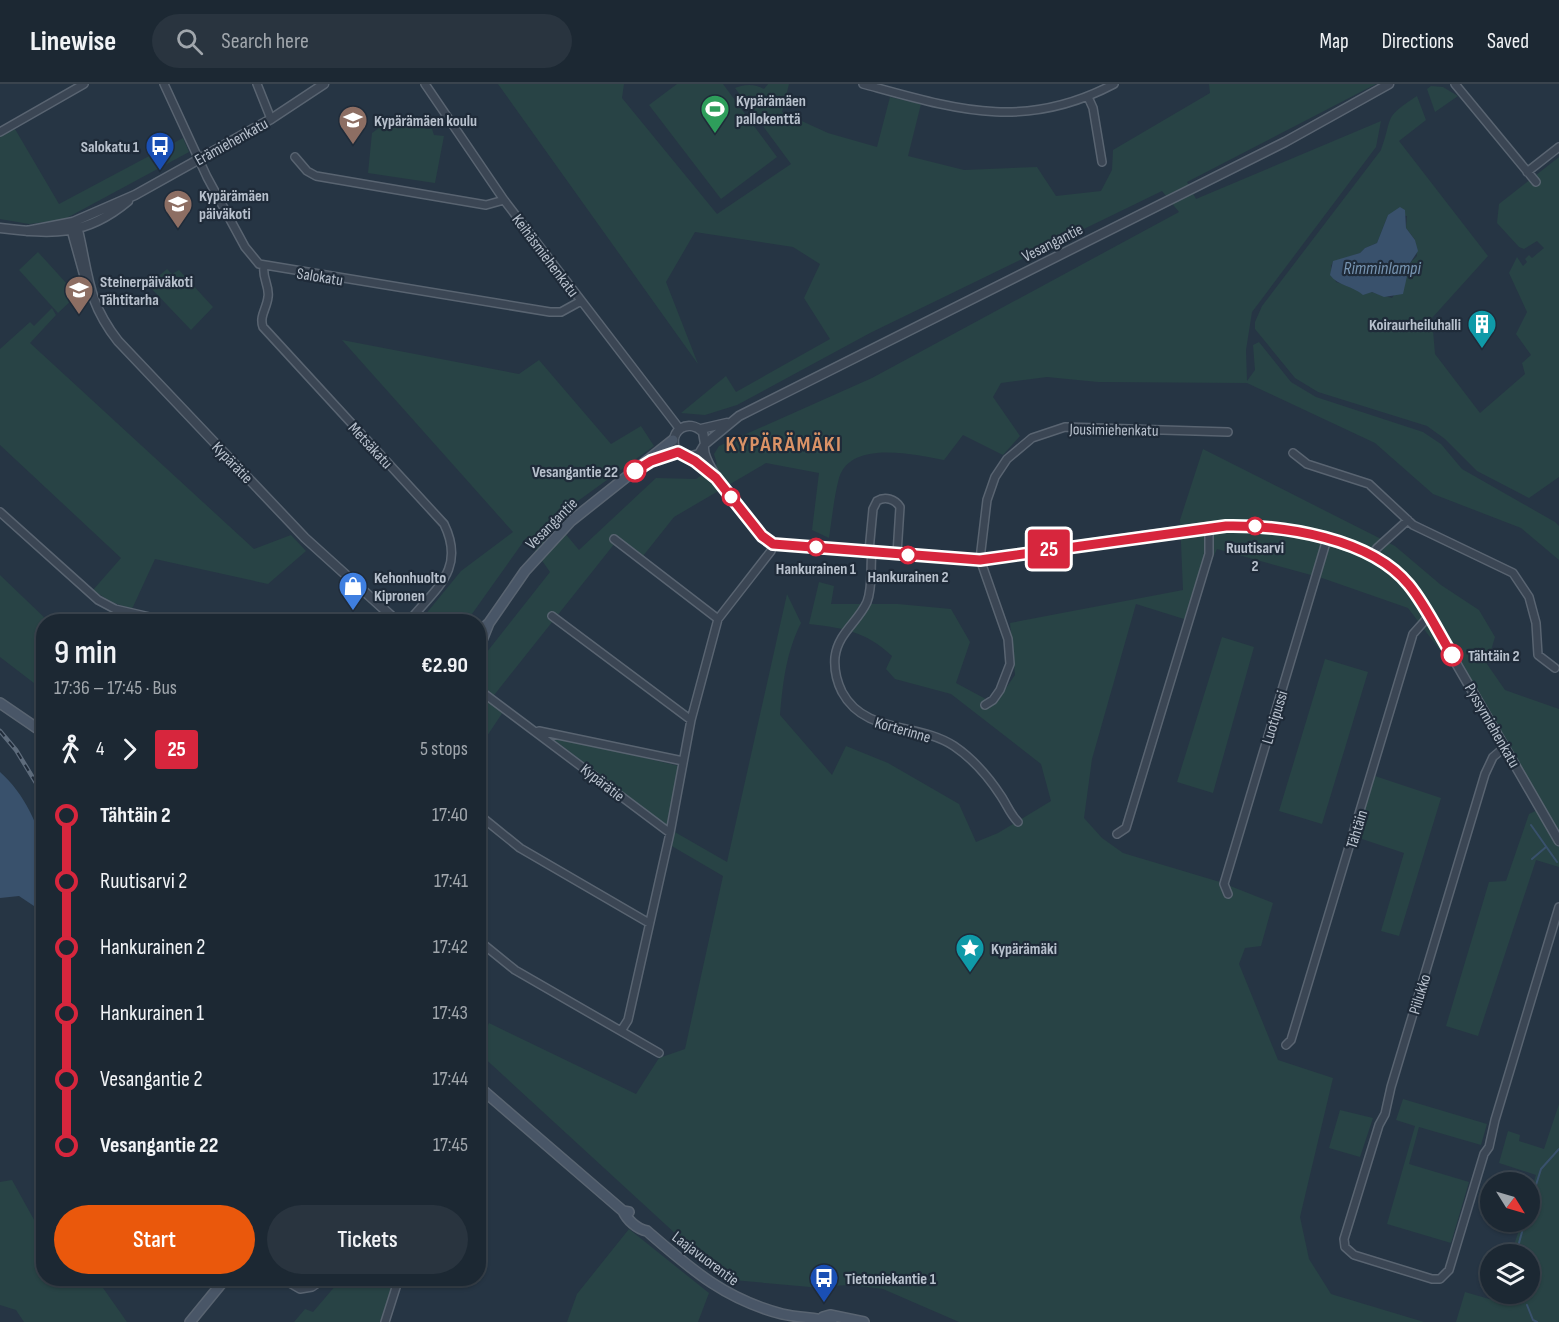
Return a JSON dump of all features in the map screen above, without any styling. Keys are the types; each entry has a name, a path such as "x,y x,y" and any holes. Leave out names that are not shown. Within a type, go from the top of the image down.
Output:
{"main road":[{"name":"Vesangantie","path":"486,630 525,571 563,529 600,496 651,461 673,440"},
{"name":"Vesangantie","path":"651,461 678,452"},
{"name":"Vesangantie","path":"486,626 489,623"},
{"path":"0,702 36,727"},
{"name":"Laajavuorentie","path":"486,1096 623,1211 644,1225 646,1231 709,1283 734,1298 785,1314 821,1318 832,1322"},
{"path":"190,1322 219,1286"},
{"name":"Laajavuorentie","path":"821,1318 830,1315 864,1322"}],"street":[{"path":"0,132 84,84"},
{"path":"164,84 198,159 245,247 254,260 264,267"},
{"path":"257,84 272,119"},
{"name":"Erämiehenkatu","path":"0,228 27,231 74,228 114,213 135,195 272,119 324,84"},
{"name":"Keihäsmiehenkatu","path":"425,84 504,200 679,428"},
{"path":"863,84 979,113 1020,111 1073,103 1089,98 1114,84"},
{"name":"Vesangantie","path":"701,429 727,423 1285,142 1389,84"},
{"path":"1455,84 1536,182"},
{"path":"1089,98 1093,108 1102,162"},
{"path":"1527,171 1559,147"},
{"path":"295,157 307,171 316,177 486,205 504,200"},
{"name":"Kypärätie","path":"74,228 96,308 118,341 305,538 390,614"},
{"name":"Salokatu","path":"264,267 550,312 567,310 581,302"},
{"name":"Metsäkatu","path":"264,267 263,275 269,295 262,317 263,327 444,524 451,537 453,550 447,576 415,614"},
{"name":"Vesangantie","path":"705,446 727,423"},
{"path":"621,1031 628,1020 670,833 691,720 718,619 771,552 773,544 762,536 716,478 705,456 701,429 692,425 679,428 673,440 678,452 716,478"},
{"name":"Jousimiehenkatu","path":"980,560 990,487 1007,459 1032,438 1053,429 1080,426 1228,432"},
{"path":"688,457 696,456 705,446"},
{"path":"1293,453 1307,464 1369,484 1413,525 1513,573 1529,597 1536,622 1538,655 1555,668"},
{"name":"Korterinne","path":"897,554 900,507 895,501 881,499 874,505 867,600 842,637 835,658 839,686 847,702 857,713 871,720 934,736 953,746 985,772 1011,815 1018,822"},
{"path":"0,512 98,600 114,609 136,614"},
{"path":"1372,555 1408,520"},
{"name":"Pyssymiehenkatu","path":"773,544 980,560 1209,527 1252,525 1327,539 1372,555 1404,579 1429,616 1559,841"},
{"path":"1117,834 1126,828 1209,554 1209,527"},
{"path":"614,539 718,619"},
{"name":"Luotipussi","path":"1228,894 1224,884 1327,539"},
{"path":"980,560 1008,639 1010,656 1006,677 1000,690 993,700 985,705"},
{"path":"552,616 691,720"},
{"name":"Tähtäin","path":"1286,1046 1292,1040 1413,634 1429,616"},
{"name":"Kypärätie","path":"486,695 537,730 670,833"},
{"path":"537,730 683,761"},
{"name":"Piilukko","path":"1505,747 1493,757 1485,774 1391,1087 1385,1114 1379,1125 1344,1239 1345,1247 1354,1255 1432,1279 1440,1279 1449,1270 1484,1154 1489,1147 1495,1120 1559,908"},
{"path":"486,821 520,849 649,923"},
{"path":"486,946 515,970 659,1053"},
{"path":"295,1286 300,1289 313,1286"},
{"path":"385,1322 396,1286"}],"green space":[{"path":"498,84 624,84 622,98 717,214 791,164 735,88 742,86 754,85 764,89 768,84 789,84 782,112 828,133 877,147 890,97 921,104 908,156 964,170 1037,167 1056,196 1101,191 1112,170 1113,150 1210,93 1209,84 1376,84 1187,182 1196,199 1381,121 1376,147 1252,312 1246,350 1247,381 1255,370 1253,345 1259,342 1291,382 1316,397 1423,432 1441,444 1462,469 1555,522 1559,526 1559,560 1521,528 1433,494 1375,443 1247,383 1098,382 1047,377 1001,383 993,397 1020,436 1003,455 963,435 944,460 886,452 857,458 846,466 839,478 829,538 812,530 819,473 766,463 674,517 643,556 619,538 491,699 503,712 486,738 486,653 550,572 526,538 472,614 426,614 461,571 513,532 342,340 519,374 539,360 611,444 641,426 654,446 553,519 579,550 656,478 696,479 717,464 714,454 719,446 872,378 1179,212 1162,191 870,333 737,405 705,415 681,413 726,376 736,392 830,339 804,298 820,264 793,247 695,232 666,282 698,364"},
{"name":"Kypärämäen pallokenttä","path":"677,84 723,84 777,157 721,199 649,105"},
{"path":"1431,86 1443,87 1458,96 1435,112 1427,89"},
{"path":"1417,96 1426,120 1399,141 1488,256 1432,318 1435,354 1480,413 1525,374 1522,363 1531,355 1516,334 1527,312 1509,273 1517,257 1523,266 1529,255 1532,258 1544,248 1537,241 1524,249 1519,247 1497,223 1499,204 1559,157 1559,477 1529,498 1477,471 1445,439 1427,426 1318,392 1295,378 1255,329 1255,322 1262,306 1381,150 1391,118 1398,109","holes":["1388,215 1407,216 1406,228 1415,240 1417,256 1410,263 1405,280 1392,298 1336,282 1331,266 1333,262 1360,253 1377,243"]},
{"path":"383,125 432,129 434,135 444,136 435,183 368,173 372,133"},
{"path":"15,129 59,204 183,138 189,152 63,220 29,224 0,219 0,135"},
{"path":"38,252 77,295 58,313 19,270"},
{"path":"167,269 172,274 179,270 213,307 191,330 148,285"},
{"path":"52,308 56,315 30,343 254,549 291,535 306,551 268,584 155,559 132,609 111,602 93,590 121,558 0,445 0,349 30,322 34,326"},
{"path":"1203,449 1395,546 1441,585 1479,610 1495,637 1487,664 1505,690 1559,709 1559,867 1536,860 1478,1036 1446,1026 1489,882 1506,881 1529,814 1544,807 1495,723 1408,608 1322,578 1217,549 1184,619 1136,604 1092,759 1084,818 1102,838 1123,853 1220,882 1273,903 1261,946 1245,948 1239,964 1278,1060 1333,1078 1300,1217 1309,1259 1331,1294 1424,1322 959,1322 883,1289 850,1285 810,1287 733,1280 690,1247 486,1059 486,1030 489,1023 636,1094 659,1058 685,1049 723,876 670,845 673,831 727,862 787,594 801,623 789,657 780,715 832,775 846,746 888,763 959,804 976,842 998,833 1051,801 1041,764 951,694 895,679 886,669 892,656 873,641 844,629 809,624 819,582 834,586 831,604 898,604 951,609 970,642 956,683 995,704 1015,675 1010,623 1183,590 1180,520"},
{"path":"0,575 41,614 36,614 36,685 0,657"},
{"path":"1222,637 1254,647 1213,793 1177,782"},
{"path":"1325,659 1368,672 1322,824 1279,811"},
{"path":"548,735 679,766 668,827"},
{"path":"1372,775 1441,798 1399,936 1381,931 1404,853 1356,837"},
{"path":"1403,1099 1487,1124 1481,1145 1419,1127 1409,1164 1469,1182 1451,1243 1387,1224 1415,1126 1396,1120"},
{"path":"1559,1104 1559,1322 1456,1322 1465,1292 1480,1296 1480,1304 1540,1304 1540,1244 1514,1244 1518,1232 1540,1232 1540,1172 1527,1172 1499,1163 1508,1131 1520,1135 1519,1141 1544,1149"},
{"path":"1340,1110 1373,1118 1360,1157 1329,1148"},
{"path":"12,1180 36,1223 36,1286 102,1286 127,1322 24,1322 16,1310 0,1305 0,1182"},
{"path":"629,1229 709,1293 698,1322 567,1322 577,1294"},
{"path":"335,1286 392,1286 381,1322 294,1322 305,1309 313,1312"}],"water":[{"name":"Rimminlampi","path":"1400,207 1405,210 1406,228 1415,240 1418,251 1410,263 1403,294 1384,297 1372,292 1363,295 1333,279 1330,275 1333,261 1360,253 1377,243 1388,215"},
{"path":"0,772 24,800 36,825 36,906 19,896 0,898"}],"waterway":[{"path":"1531,825 1557,862"},
{"path":"1532,859 1546,847"},
{"path":"1540,1172 1559,1149"},
{"path":"1519,1244 1522,1232"},
{"path":"1527,1305 1533,1320 1537,1322"}],"railway":[{"path":"0,731 16,750 36,783"}],"bus line":[{"name":"25","path":"635,471 651,461 678,452 688,457 716,478 762,536 773,544 980,560 1119,538 1209,527 1252,525 1301,532 1364,551 1389,565 1409,584 1452,655"}],"place":[{"name":"Kypärämäen pallokenttä","path":"715,134"},
{"name":"Kypärämäen koulu","path":"353,146"},
{"name":"Salokatu 1","path":"160,172"},
{"name":"Kypärämäen päiväkoti","path":"178,230"},
{"name":"Steinerpäiväkoti Tähtitarha","path":"79,316"},
{"name":"Koiraurheiluhalli","path":"1482,350"},
{"name":"Vesangantie 22","path":"635,471"},
{"name":"Ruutisarvi 2","path":"1255,526"},
{"name":"Hankurainen 1","path":"816,547"},
{"name":"Hankurainen 2","path":"908,555"},
{"name":"Kehonhuolto Kipronen","path":"353,612"},
{"name":"Tähtäin 2","path":"1452,655"},
{"name":"Kypärämäki","path":"970,974"},
{"name":"Tietoniekantie 1","path":"824,1304"}],"district":[{"name":"KYPÄRÄMÄKI","path":"784,443"}]}
